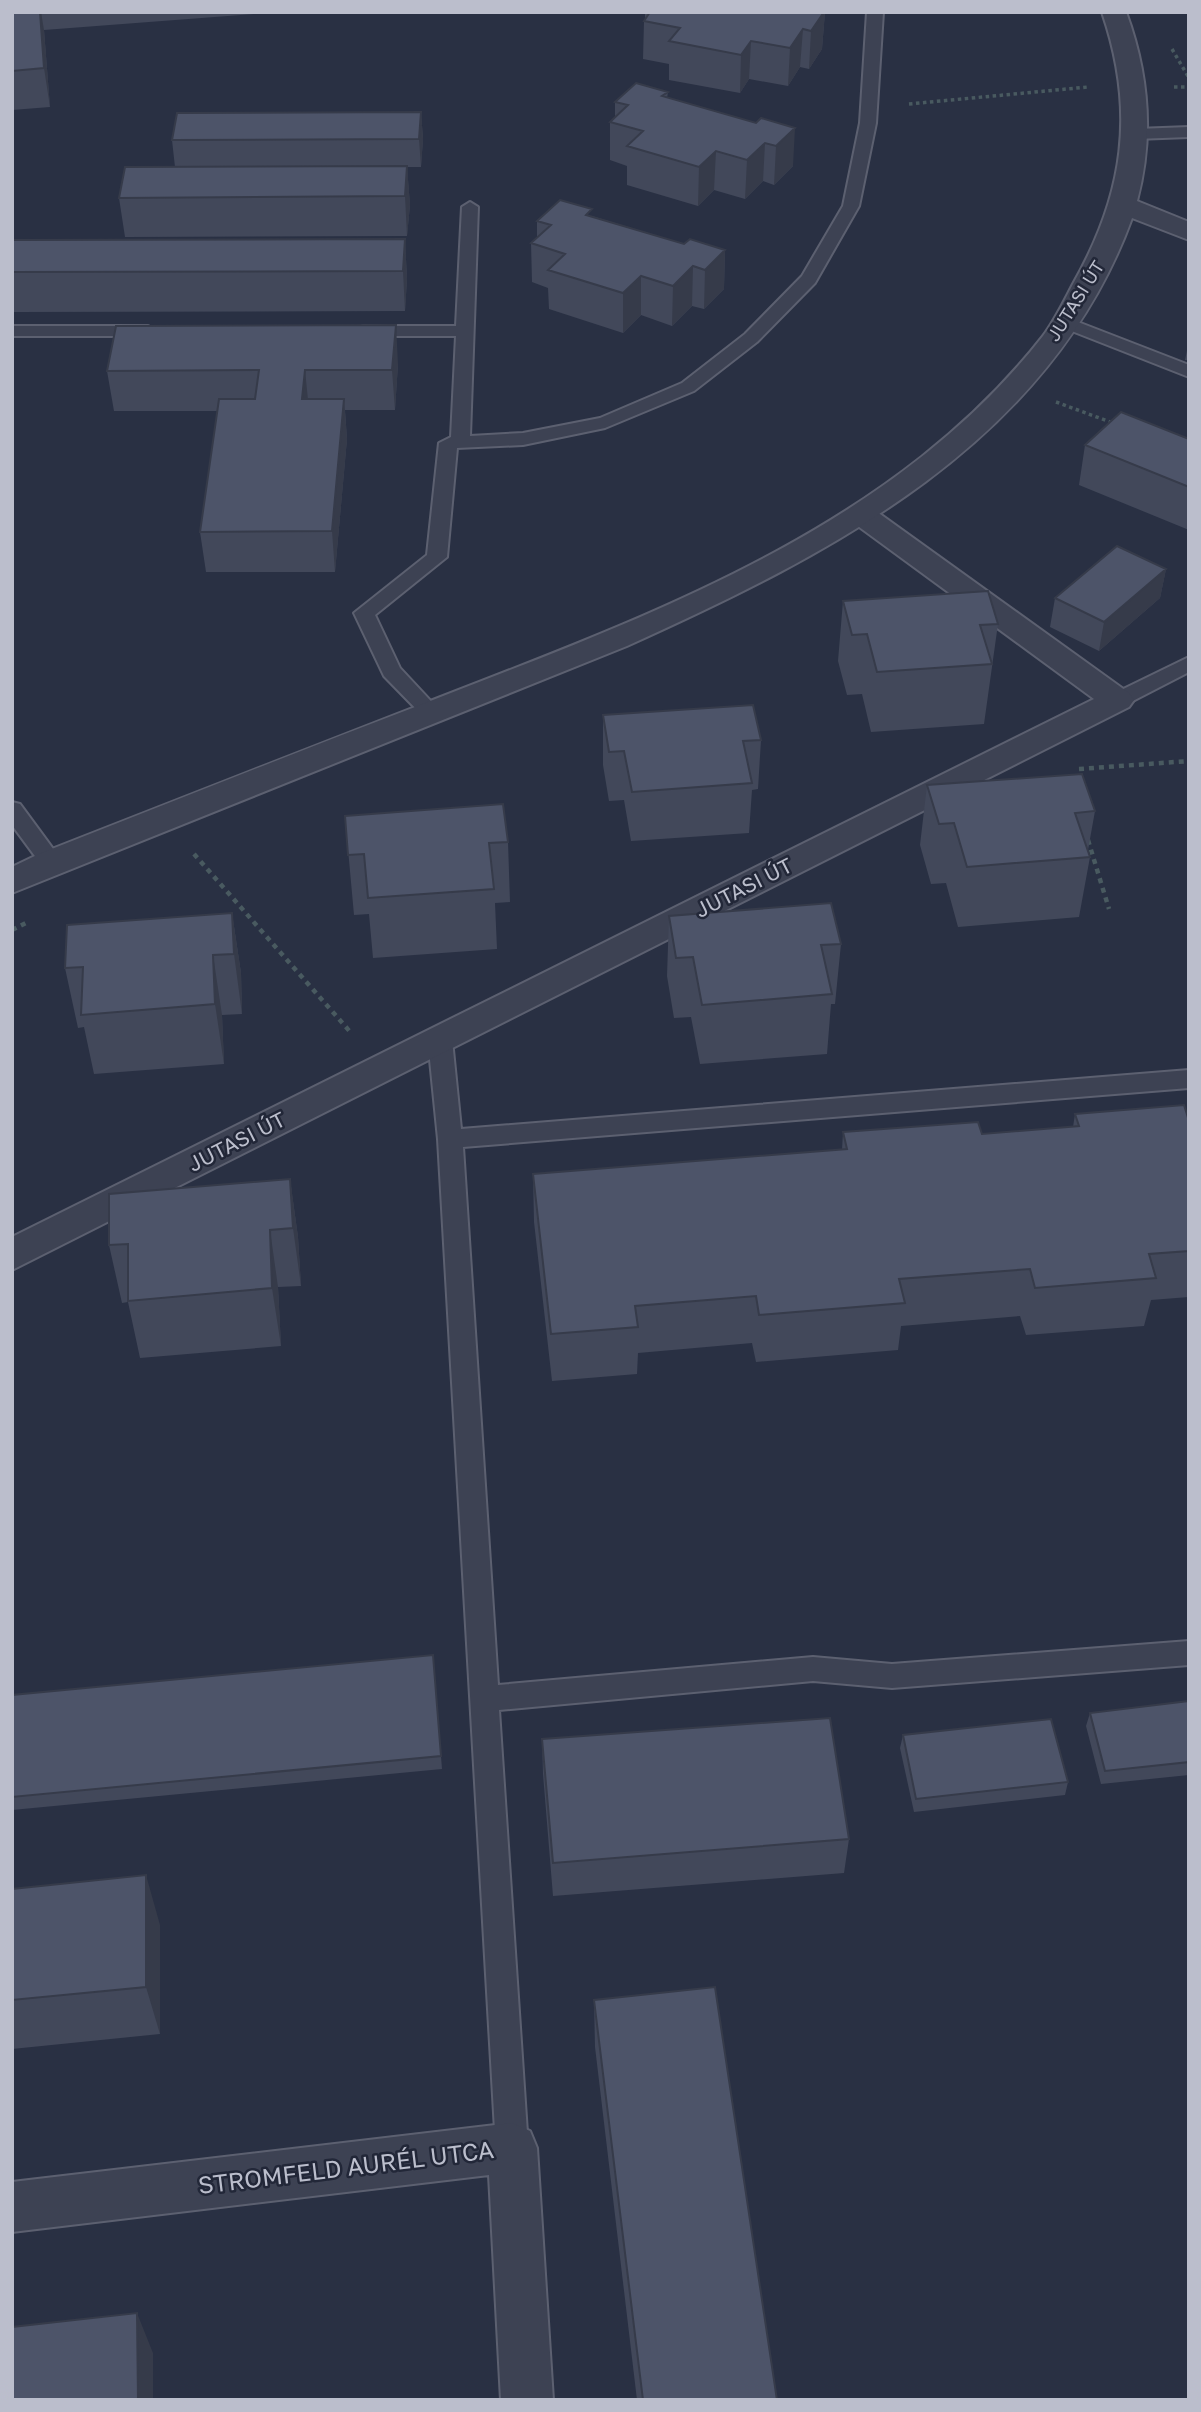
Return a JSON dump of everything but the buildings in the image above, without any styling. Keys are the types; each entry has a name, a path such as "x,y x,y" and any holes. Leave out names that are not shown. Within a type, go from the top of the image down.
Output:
{"street":[{"name":"JUTASI ÚT","path":"12,881 51,862 643,629 769,569 862,515 950,449 1015,389 1065,323 1099,269 1125,206 1136,134 1134,86 1114,12"},
{"path":"1125,206 1189,232"},
{"path":"862,515 1118,699"},
{"name":"JUTASI ÚT","path":"12,1255 1118,699"},
{"name":"STROMFELD AURÉL UTCA","path":"12,2207 512,2148 527,2400"}],"lane":[{"path":"431,712 391,671 364,613 437,557 448,443 523,439 605,422 688,387 751,338 809,279 850,206 870,103 875,12"},
{"path":"1136,134 1189,132"},
{"path":"460,442 470,207"},
{"path":"1065,323 1189,373"},
{"path":"12,331 163,331"},
{"path":"340,331 463,331"},
{"path":"1118,699 1189,663"},
{"path":"12,809 51,862"},
{"path":"440,1040 450,1139 512,2148"},
{"path":"450,1139 1189,1079"},
{"path":"484,1699 813,1669 892,1676 1189,1653"}],"path":[{"path":"870,103 927,105 1101,86 1189,87"},
{"path":"1052,400 1114,423"},
{"path":"1024,747 1066,770 1189,761"},
{"path":"1086,833 1109,909"},
{"path":"192,852 383,1068"}]}
